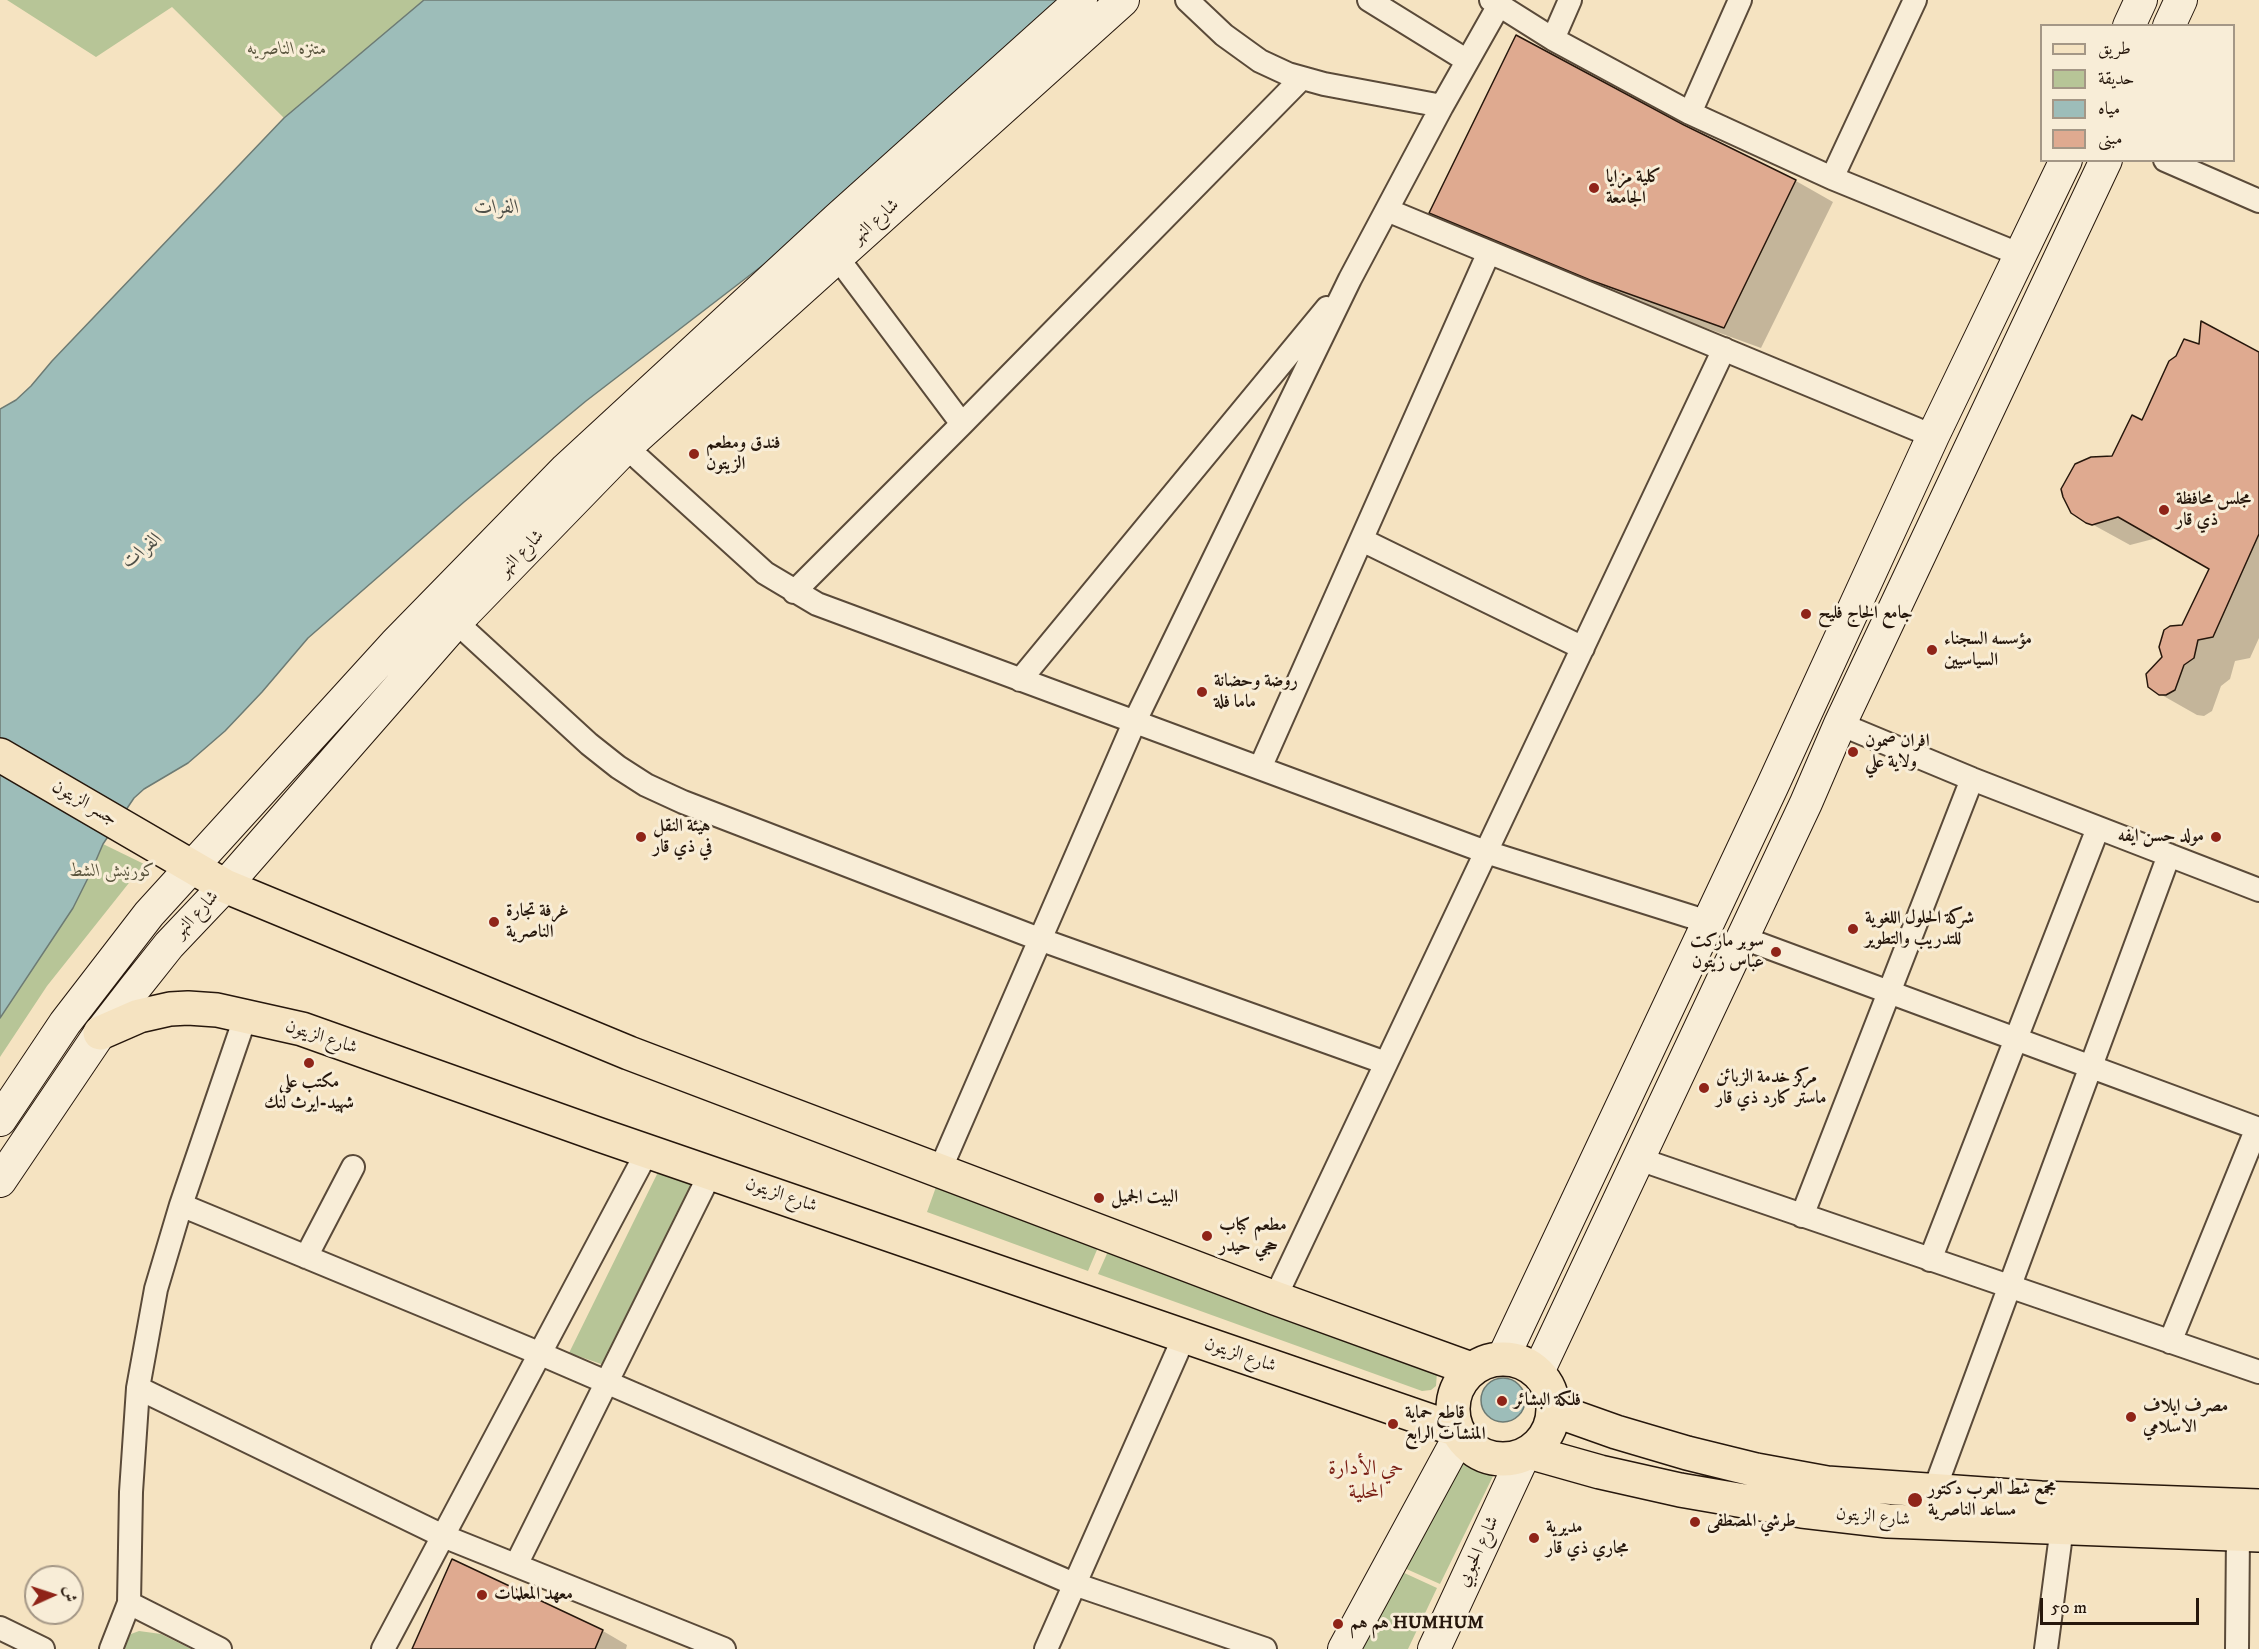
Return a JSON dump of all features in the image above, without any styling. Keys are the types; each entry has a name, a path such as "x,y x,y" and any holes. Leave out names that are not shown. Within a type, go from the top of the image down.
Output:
{"main road":[{"name":"شارع النهر","path":"0,1120 65,1023 108,964 149,914 180,860 231,822 395,644 566,469 828,227 1081,0"},
{"name":"شارع النهر","path":"0,1181 100,1033 169,945 225,886 456,622 626,447 1123,0"},
{"path":"2170,24 2181,0"},
{"path":"1503,1358 1772,787 1933,435 2065,162"},
{"path":"1538,1372 2105,162"},
{"name":"جسر الزيتون","path":"0,756 180,860"},
{"path":"1772,787 1806,803"},
{"path":"180,860 225,886 629,1053 1471,1370"},
{"name":"شارع الزيتون","path":"100,1033 139,1016 170,1009 217,1010 302,1029 1458,1432"},
{"path":"1503,1358 1528,1364 1538,1372 1552,1395 1554,1410 1551,1426 1542,1441 1526,1454 1509,1460 1481,1455 1469,1446 1458,1432 1453,1414 1454,1398 1460,1382 1471,1370 1491,1359 1503,1358"},
{"name":"شارع الزيتون","path":"1554,1410 1616,1432 1756,1470 1827,1483 2041,1498 2259,1506"},
{"path":"1344,1649 1458,1432"},
{"name":"شارع الزيتون","path":"1526,1454 1680,1490 1802,1511 1888,1521 2248,1534"},
{"name":"شارع الحبوبي","path":"1434,1649 1526,1454"}],"street":[{"path":"1187,0 1224,35 1260,61 1288,74 1442,106"},
{"path":"1369,0 1466,60"},
{"path":"1553,39 1570,0"},
{"path":"1690,113 1740,0"},
{"path":"1832,178 1915,0"},
{"path":"940,1170 1134,723 1350,279 1495,3 1553,39 1690,113 1832,178 2021,255"},
{"path":"794,592 1302,78"},
{"path":"2170,162 2259,201"},
{"path":"1387,210 1933,435"},
{"path":"1260,768 1489,252"},
{"path":"837,257 962,424"},
{"path":"1020,680 1350,279"},
{"path":"1275,1298 1724,349"},
{"path":"626,447 765,573 817,604 1486,852 1708,922"},
{"path":"1362,540 1583,648"},
{"path":"456,622 589,744 646,785 694,806 1039,939 1386,1063"},
{"path":"1840,724 1972,779 2259,890"},
{"path":"1802,1216 1972,779"},
{"path":"1930,1260 2098,828"},
{"path":"1934,1491 2169,855"},
{"path":"1743,938 2258,1129 2170,1342"},
{"path":"111,1649 129,1603 131,1492 138,1389 156,1288 181,1205 246,1015"},
{"path":"383,1649 648,1150"},
{"path":"1639,1159 2259,1372"},
{"path":"306,1257 353,1167"},
{"path":"516,1565 711,1172"},
{"path":"181,1205 608,1382 1074,1584 1265,1649"},
{"path":"1046,1649 1184,1337"},
{"path":"138,1389 443,1536 724,1649"},
{"path":"2046,1649 2062,1527"},
{"path":"2237,1649 2248,1534"},
{"path":"129,1603 220,1649"},
{"path":"0,1628 43,1649"}],"green space":[{"name":"متنزه الناصريه","path":"7,0 424,0 284,118 172,7 96,57"},
{"name":"كورنيش الشط","path":"103,844 144,864 47,986 0,1057 0,1018 72,908"},
{"path":"662,1164 698,1182 610,1367 569,1353"},
{"path":"936,1187 1099,1245 1088,1271 927,1212"},
{"path":"1109,1249 1437,1372 1436,1386 1431,1390 1422,1391 1098,1274"},
{"path":"1457,1451 1497,1468 1440,1584 1402,1567"},
{"path":"1400,1571 1437,1588 1408,1649 1361,1649"},
{"path":"139,1631 161,1634 191,1649 122,1649 131,1634"}],"water":[{"name":"الفرات","path":"424,0 1071,0 767,262 586,401 464,502 308,638 225,731 188,763 144,789 134,798 103,844 73,908 0,1018 0,409 16,400 31,386 52,361 284,118"},
{"path":"1503,1378 1518,1385 1525,1400 1518,1415 1503,1422 1488,1415 1481,1400 1488,1385"}],"building":[{"path":"1516,35 1684,125 1796,180 1724,328 1590,280 1429,213"},
{"name":"مجلس محافظة ذي قار","path":"2201,321 2259,352 2259,534 2213,637 2198,640 2194,658 2184,665 2175,690 2166,695 2159,695 2148,687 2146,674 2162,657 2159,647 2164,630 2170,626 2182,625 2209,569 2118,517 2092,525 2086,523 2071,513 2061,489 2075,464 2091,457 2112,456 2132,415 2142,420 2169,361 2176,356 2184,339 2199,344"},
{"name":"معهد المعلمات","path":"452,1559 603,1630 595,1649 412,1649"}],"place":[{"name":"كلية مزايا الجامعة","path":"1594,188"},
{"name":"فندق ومطعم الزيتون","path":"694,454"},
{"name":"مجلس محافظة ذي قار","path":"2164,510"},
{"name":"جامع الحاج فليح","path":"1806,614"},
{"name":"مؤسسه السجناء السياسيين","path":"1932,650"},
{"name":"روضة وحضانة ماما فلة","path":"1202,692"},
{"name":"افران صمون ولاية علي","path":"1853,752"},
{"name":"هيئة النقل في ذي قار","path":"641,837"},
{"name":"مولد حسن ايفه","path":"2216,837"},
{"name":"غرفة تجارة الناصرية","path":"494,922"},
{"name":"شركة الحلول اللغوية للتدريب والتطوير","path":"1853,929"},
{"name":"سوبر ماركت عباس زيتون","path":"1776,952"},
{"name":"مكتب علي شهيد-ايرث لنك","path":"309,1063"},
{"name":"مركز خدمة الزبائن ماستر كارد ذي قار","path":"1704,1088"},
{"name":"البيت الجميل","path":"1099,1198"},
{"name":"مطعم كباب حجي حيدر","path":"1207,1236"},
{"name":"فلكة البشائر","path":"1502,1401"},
{"name":"مصرف ايلاف الاسلامي","path":"2131,1417"},
{"name":"قاطع حماية المنشآت الرابع","path":"1393,1424"},
{"name":"مجمع شط العرب دكتور مساعد الناصرية","path":"1915,1500"},
{"name":"طرشي المصطفى","path":"1695,1522"},
{"name":"مديرية مجاري ذي قار","path":"1534,1538"},
{"name":"معهد المعلمات","path":"482,1595"},
{"name":"هم هم HUMHUM","path":"1338,1624"}],"district":[{"name":"حي الأدارة المحلية","path":"1366,1482"}]}
